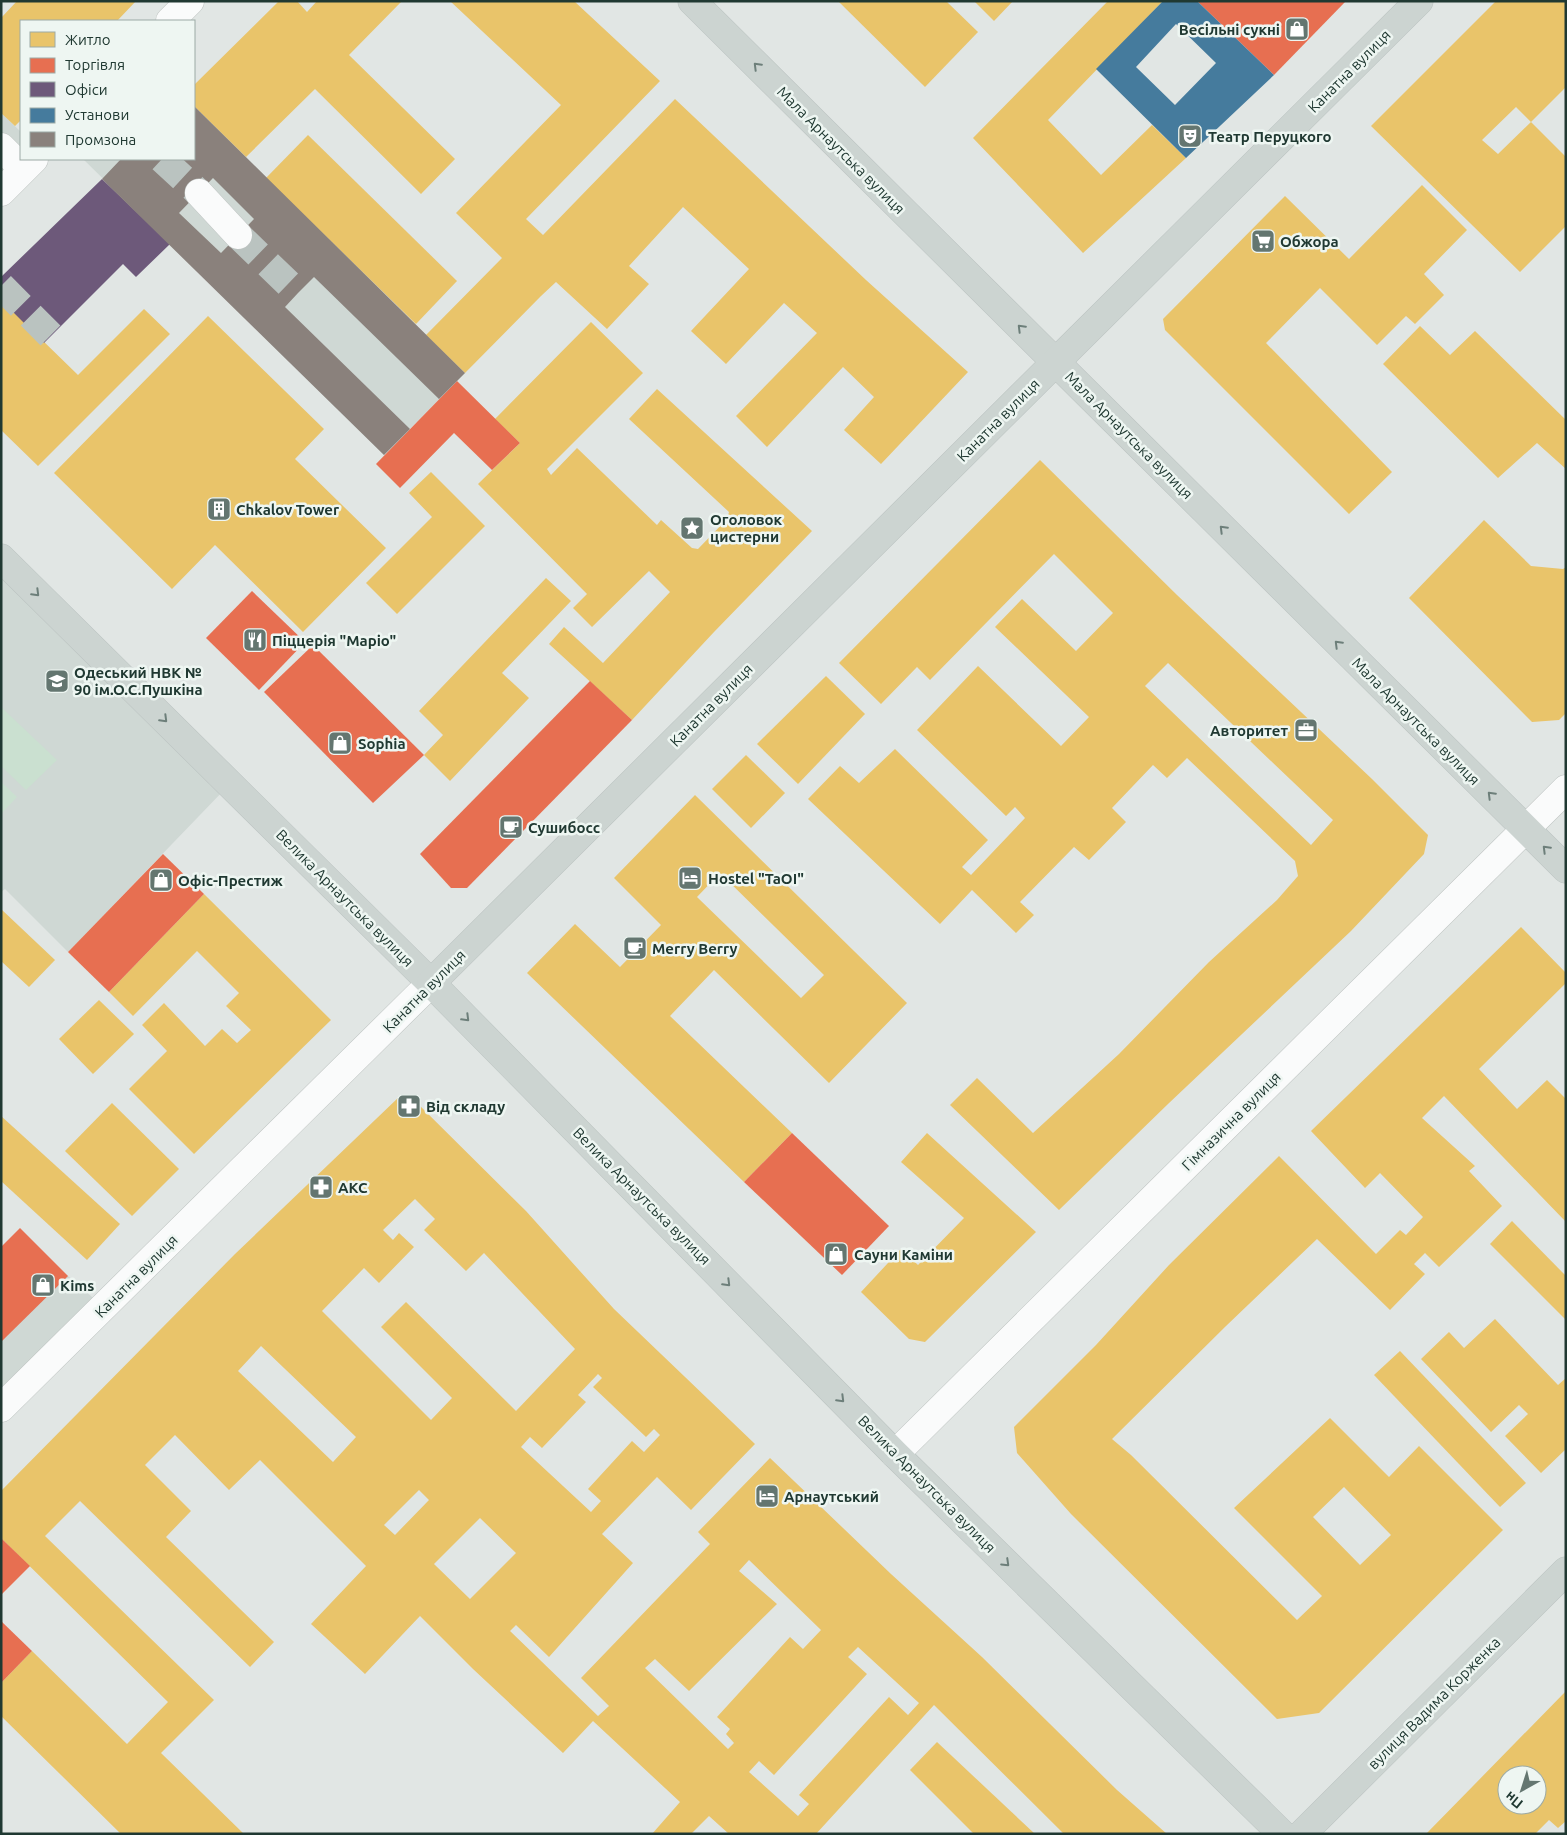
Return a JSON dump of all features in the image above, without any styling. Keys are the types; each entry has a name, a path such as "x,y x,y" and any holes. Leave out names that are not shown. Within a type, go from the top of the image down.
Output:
{"main road":[{"name":"Мала Арнаутська вулиця","path":"692,1 1566,869"},
{"name":"Канатна вулиця","path":"432,983 1419,1"},
{"name":"Велика Арнаутська вулиця","path":"1,558 432,983 895,1454 1282,1834"},
{"name":"вулиця Вадима Корженка","path":"1302,1834 1566,1571"}],"street":[{"path":"171,20 190,1"},
{"path":"1,147 20,159"},
{"path":"1,192 29,164"},
{"path":"198,194 238,235"},
{"name":"Гімназична вулиця","path":"895,1454 1566,789"},
{"name":"Канатна вулиця","path":"1,1408 432,983"}],"shaded area":[{"path":"195,107 465,373 384,455 84,160 195,160"},
{"path":"1,113 20,131 20,153 1,173"},
{"name":"Одеський НВК № 90 ім.О.С.Пушкіна","path":"1,573 225,789 68,952 5,889 1,892"},
{"path":"1,1247 68,1276 100,1304 1,1403"}],"green space":[{"path":"1,707 57,760 26,790 1,766"},
{"path":"1,782 17,797 1,814"}],"building: Житло":[{"path":"17,1 136,1 118,20 20,20 20,121 15,126 1,113 1,18"},
{"path":"279,1 297,1 307,12 317,1 402,1 349,55 455,159 421,194 315,89 246,157 195,107 195,84"},
{"path":"450,1 574,1 660,81 526,219 543,235 675,99 866,280 968,372 881,464 844,430 874,397 843,367 767,447 736,416 817,333 784,303 726,364 691,331 749,269 683,207 629,266 649,284 607,329 556,282 465,373 426,335 502,258 456,213 561,105"},
{"path":"838,1 946,1 978,32 925,87"},
{"path":"974,1 1013,1 994,21"},
{"path":"1108,1 1163,1 1048,120 1101,175 1152,125 1186,158 1083,253 973,138"},
{"path":"1496,1 1566,1 1566,87 1531,122 1566,157 1566,226 1520,272 1371,126","holes":["1516,107 1531,122 1498,154 1482,140"]},
{"path":"308,135 457,281 416,324 266,178"},
{"path":"1422,185 1467,230 1424,274 1444,295 1415,324 1406,316 1377,345 1320,288 1266,343 1392,472 1349,514 1165,330 1163,319 1285,196 1349,259"},
{"path":"1,300 78,375 144,309 170,334 38,466 1,430"},
{"name":"Chkalov Tower","path":"208,316 324,429 295,459 386,548 303,632 215,545 172,589 54,473"},
{"path":"591,322 643,373 547,469 551,475 577,448 657,525 661,520 692,548 698,549 727,519 729,512 629,419 657,389 812,531 632,720 549,644 564,627 603,663 670,592 649,571 592,627 573,608 587,594 478,484 520,443 495,419"},
{"path":"1420,326 1450,355 1475,331 1566,420 1566,469 1537,443 1498,478 1383,364"},
{"path":"1040,460 1177,595 1372,779 1428,835 1424,854 1351,931 1059,1210 950,1105 977,1078 1033,1133 1119,1054 1209,962 1277,900 1298,876 1295,861 1187,758 1167,778 1153,765 1112,808 1126,822 1089,860 1074,847 1020,902 1034,915 1016,933 972,890 940,924 808,799 840,766 859,783 895,749 988,840 962,867 971,875 1025,818 1015,807 1006,816 917,730 978,666 1061,746 1089,717 995,627 1022,599 1076,651 1113,613 1054,554 930,680 917,667 881,704 839,663","holes":["1168,663 1333,820 1311,845 1145,686"]},
{"path":"431,472 485,526 397,614 366,583 432,517 409,493"},
{"path":"1484,520 1531,566 1563,569 1566,567 1566,713 1559,720 1532,722 1409,598"},
{"path":"546,578 571,601 502,673 529,698 450,781 424,755 443,735 419,711"},
{"path":"826,676 865,714 798,784 757,744"},
{"path":"746,755 785,793 751,828 712,789"},
{"path":"695,795 907,1003 829,1083 714,970 670,1016 792,1133 744,1182 527,973 575,924 620,967 661,925 614,878","holes":["720,873 824,975 801,998 697,897"]},
{"path":"204,894 331,1020 194,1154 129,1089 167,1051 142,1025 164,1003 205,1046 222,1029 237,1043 251,1030 226,1006 239,993 197,951 133,1016 109,992"},
{"path":"1,909 55,960 29,987 1,961"},
{"path":"1521,927 1566,973 1566,983 1479,1069 1517,1109 1547,1080 1566,1099 1566,1222 1444,1096 1422,1118 1475,1166 1469,1171 1502,1206 1439,1267 1425,1253 1414,1264 1425,1274 1390,1310 1317,1239 1112,1439 1131,1455 1297,1620 1322,1596 1234,1508 1330,1418 1389,1477 1419,1446 1503,1530 1319,1713 1277,1719 1071,1514 1017,1453 1014,1427 1096,1345 1169,1265 1279,1156 1376,1254 1400,1230 1406,1235 1423,1217 1380,1173 1365,1188 1311,1131","holes":["1344,1487 1391,1535 1360,1565 1313,1517"]},
{"path":"99,1000 134,1034 93,1074 59,1039"},
{"path":"399,1097 412,1098 526,1211 614,1309 755,1444 691,1510 657,1477 602,1534 633,1563 549,1657 516,1625 510,1631 598,1716 609,1706 581,1678 710,1544 698,1532 770,1458 891,1574 982,1657 1117,1790 1167,1834 1064,1834 934,1705 816,1834 729,1834 709,1816 691,1834 652,1834 680,1802 593,1721 563,1753 473,1669 420,1616 365,1674 311,1624 366,1566 260,1460 229,1490 175,1435 145,1465 191,1511 166,1537 274,1642 250,1667 80,1501 45,1536 214,1700 161,1753 244,1834 121,1834 1,1716 1,1683 32,1651 127,1744 168,1702 1,1538 1,1491 235,1254","holes":["415,1199 435,1219 424,1230 466,1271 484,1253 575,1349 516,1411 406,1302 381,1327 452,1398 431,1420 322,1311 364,1268 379,1283 414,1247 399,1233 393,1240 383,1230","261,1346 356,1437 333,1462 238,1371","598,1374 602,1378 593,1387 646,1437 654,1429 660,1435 644,1452 632,1441 588,1489 601,1501 591,1512 521,1447 530,1437 542,1448 586,1402 578,1395","419,1490 429,1500 395,1535 384,1525","480,1518 516,1553 470,1599 434,1564","749,1560 821,1630 803,1649 790,1637 717,1717 730,1729 726,1734 734,1743 728,1749 645,1668 655,1659 689,1691 777,1604 739,1571","858,1647 919,1703 908,1715 889,1697 799,1795 809,1804 798,1816 749,1772 759,1761 774,1775 867,1674 848,1657"]},
{"path":"112,1103 179,1169 132,1216 65,1151"},
{"path":"1,1116 120,1224 87,1260 1,1181"},
{"path":"927,1133 1036,1232 925,1342 909,1339 861,1292 901,1249 918,1265 964,1218 901,1162"},
{"path":"1512,1221 1566,1276 1566,1320 1490,1244"},
{"path":"1495,1319 1558,1385 1566,1378 1566,1449 1541,1473 1505,1436 1528,1414 1519,1405 1491,1432 1421,1359 1449,1332 1464,1348"},
{"path":"1400,1351 1526,1483 1500,1507 1374,1375"},
{"path":"1566,1691 1566,1821 1558,1828 1549,1820 1535,1834 1426,1834"},
{"path":"937,1742 1035,1834 974,1834 910,1770"}],"building: Торгівля":[{"path":"1197,1 1346,1 1274,75"},
{"path":"457,381 520,443 492,470 454,433 400,488 376,464"},
{"name":"Піццерія \"Маріо\"","path":"252,591 305,642 259,690 206,638"},
{"path":"313,645 424,755 373,803 264,692"},
{"path":"590,681 632,720 467,888 451,888 420,854"},
{"path":"163,854 204,894 109,992 68,952"},
{"path":"792,1133 889,1226 842,1275 744,1182"},
{"path":"20,1228 68,1276 1,1342 1,1247"},
{"path":"1,1538 30,1566 1,1595"},
{"path":"1,1621 32,1651 1,1683"}],"building: Офіси":[{"path":"102,179 170,244 136,277 123,264 44,343 1,300 1,277"}],"building: Установи":[{"path":"1163,1 1197,1 1274,75 1186,158 1096,69","holes":["1176,24 1216,63 1175,105 1136,67"]}],"building: Промзона":[{"path":"195,107 465,373 439,399 314,277 298,293 285,307 410,429 384,455 102,179 120,160 195,160","holes":["213,178 254,219 221,253 179,213"]}],"tunnel":[{"path":"163,160 199,193"},
{"path":"238,235 298,293"},
{"path":"1,286 51,336"}],"place":[{"name":"Весільні сукні","path":"1297,29"},
{"name":"Театр Перуцкого","path":"1190,136"},
{"name":"Обжора","path":"1263,241"},
{"name":"Chkalov Tower","path":"219,509"},
{"name":"Оголовок цистерни","path":"692,528"},
{"name":"Піццерія \"Маріо\"","path":"255,640"},
{"name":"Одеський НВК № 90 ім.О.С.Пушкіна","path":"57,681"},
{"name":"Авторитет","path":"1306,730"},
{"name":"Sophia","path":"340,743"},
{"name":"Сушибосс","path":"511,827"},
{"name":"Hostel \"TaOI\"","path":"690,878"},
{"name":"Офіс-Престиж","path":"161,880"},
{"name":"Merry Berry","path":"635,948"},
{"name":"Від складу","path":"409,1106"},
{"name":"АКС","path":"321,1187"},
{"name":"Сауни Каміни","path":"836,1254"},
{"name":"Kims","path":"43,1285"},
{"name":"Арнаутський","path":"767,1496"}]}
